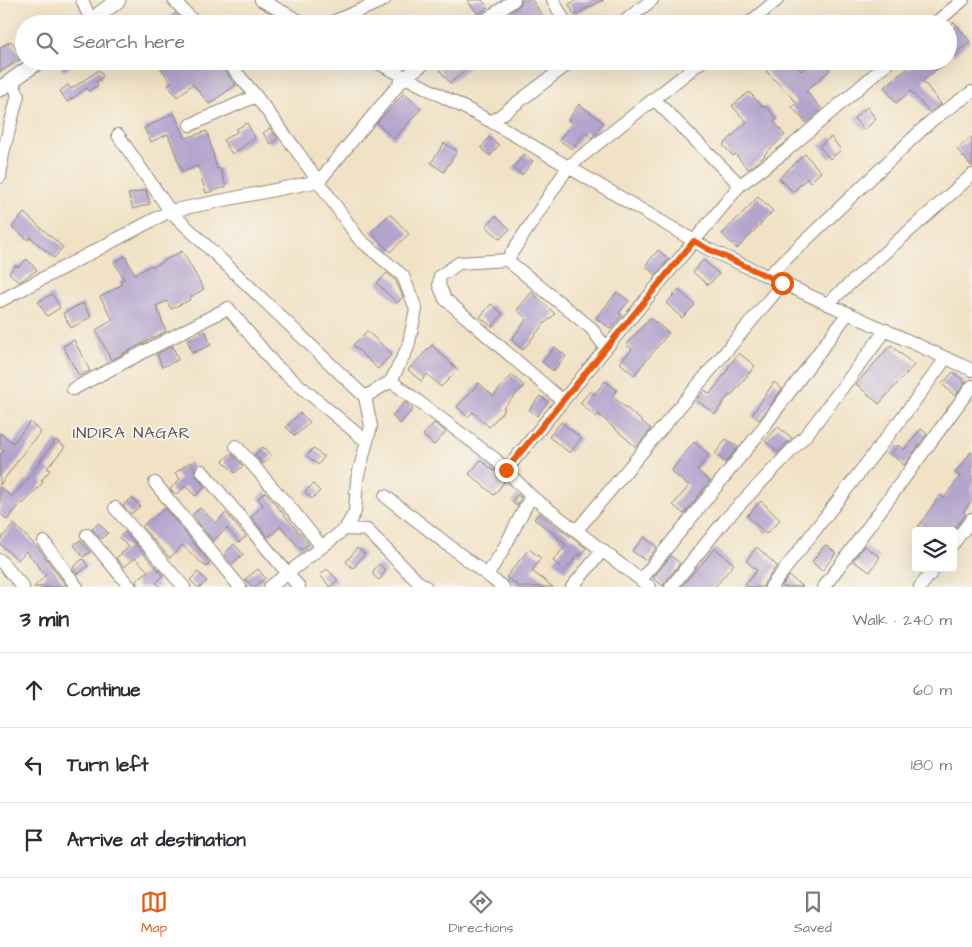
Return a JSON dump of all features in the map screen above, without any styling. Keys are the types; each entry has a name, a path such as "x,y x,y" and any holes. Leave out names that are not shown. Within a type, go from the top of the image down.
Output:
{"main road":[{"path":"98,15 118,0"},
{"path":"6,85 27,70"}],"street":[{"path":"82,0 87,15"},
{"path":"174,0 188,15"},
{"path":"261,0 288,15"},
{"path":"349,15 384,0"},
{"path":"493,15 514,0"},
{"path":"553,0 561,15"},
{"path":"633,15 652,0"},
{"path":"759,15 777,0"},
{"path":"944,15 962,0"},
{"path":"234,70 319,181 358,238 403,276 416,309 408,348 391,381 365,396"},
{"path":"390,70 492,122 708,249 972,370"},
{"path":"0,301 170,211 319,181 404,78 415,70"},
{"path":"492,122 560,70"},
{"path":"507,260 568,167 691,70"},
{"path":"506,470 740,185 786,151 880,70"},
{"path":"0,177 3,153 18,95 6,85"},
{"path":"768,276 932,120 972,92"},
{"path":"190,125 256,96"},
{"path":"654,99 740,185"},
{"path":"118,135 170,211 365,396 372,426 357,479 355,512 345,529 270,587"},
{"path":"827,304 972,175"},
{"path":"562,401 444,299 439,285 440,276 459,264 507,260 591,328 606,348"},
{"path":"577,530 782,283"},
{"path":"73,389 228,308 275,365 367,442"},
{"path":"391,381 494,458 531,496 646,584 848,313"},
{"path":"672,587 725,520 807,434 886,330"},
{"path":"772,587 946,358"},
{"path":"824,587 972,386"},
{"path":"236,446 322,547"},
{"path":"202,471 299,587"},
{"path":"155,483 240,587"},
{"path":"385,496 503,587"},
{"path":"487,575 502,552 531,496"},
{"path":"115,508 184,587"},
{"path":"957,539 972,519"},
{"path":"345,529 367,530 417,581 426,587"},
{"path":"87,535 130,587"},
{"path":"44,542 77,587"},
{"path":"572,587 603,550"},
{"path":"0,560 23,587"},
{"path":"920,587 932,572"}],"building":[{"path":"467,0 482,0 488,7 478,14"},
{"path":"522,0 532,0 542,15 507,15 519,6"},
{"path":"577,0 604,0 574,15 569,4"},
{"path":"957,26 970,41 957,52"},
{"path":"11,41 15,47 15,62 0,72 0,48"},
{"path":"99,70 103,76 96,82 98,85 89,91 87,88 67,102 60,91 68,85 71,89"},
{"path":"162,70 224,70 236,85 209,104 193,84 177,97 168,85 171,83"},
{"path":"440,70 466,70 450,83"},
{"path":"830,70 806,91 822,109 806,123 792,107 797,103 766,71"},
{"path":"906,70 936,70 923,81 941,104 929,112 911,91 896,103 884,87"},
{"path":"749,92 764,108 766,106 777,119 774,122 785,135 765,156 748,169 735,154 733,156 723,145 747,122 732,106"},
{"path":"404,93 421,109 394,139 377,123"},
{"path":"579,104 603,122 592,138 585,132 572,149 559,140 572,123 568,120"},
{"path":"867,107 876,119 864,130 854,118"},
{"path":"174,113 186,138 207,131 217,169 220,168 226,187 206,193 198,166 182,172 168,134 151,142 144,128"},
{"path":"247,123 255,138 232,154 223,140 237,132 236,129"},
{"path":"270,128 278,139 271,144 263,133"},
{"path":"489,137 499,145 490,156 481,148"},
{"path":"831,137 841,150 830,159 819,146"},
{"path":"972,137 972,167 957,149"},
{"path":"444,143 457,151 444,172 431,163"},
{"path":"524,154 533,161 522,175 513,168"},
{"path":"805,154 821,172 810,182 807,178 793,192 779,178"},
{"path":"146,190 150,204 133,209 128,194"},
{"path":"758,197 773,211 737,249 722,234"},
{"path":"24,213 63,247 54,258 30,237 28,240 12,227"},
{"path":"390,214 409,234 390,252 371,232"},
{"path":"496,216 510,229 500,239 486,226"},
{"path":"658,250 669,259 656,275 645,266"},
{"path":"182,251 204,289 189,298 190,300 171,309 167,301 156,306 166,331 111,360 96,330 113,320 100,297 121,285 120,281 124,279 114,262 125,256 135,274 152,265 153,267"},
{"path":"27,259 37,270 19,282 9,273 16,265 18,267"},
{"path":"703,260 719,274 708,285 693,272"},
{"path":"387,273 396,281 403,297 397,303 377,283"},
{"path":"679,290 695,305 682,318 666,303"},
{"path":"532,292 555,314 543,325 523,350 511,340 527,319 517,310"},
{"path":"617,292 629,301 619,313 622,315 611,329 596,318"},
{"path":"52,294 60,308 47,316 38,302"},
{"path":"83,303 91,317 71,328 63,313"},
{"path":"491,304 503,314 492,327 480,317"},
{"path":"650,318 669,333 634,375 620,363 632,349 626,345"},
{"path":"205,331 211,345 193,353 187,340"},
{"path":"367,331 392,354 378,369 353,345"},
{"path":"74,340 90,371 79,376 63,346"},
{"path":"432,345 458,370 441,387 427,374 421,381 408,370"},
{"path":"891,345 914,365 879,404 856,384"},
{"path":"173,346 178,360 162,367 157,354"},
{"path":"555,347 566,356 553,371 542,362"},
{"path":"739,353 755,366 715,414 696,400 705,390 710,394"},
{"path":"953,372 965,382 955,396 942,384"},
{"path":"512,375 524,386 503,408 505,409 489,427 473,412 468,417 457,407 479,383 493,396"},
{"path":"605,381 617,390 612,396 651,429 636,447 598,414 596,417 580,403 590,391 594,395"},
{"path":"774,382 782,389 759,420 752,415"},
{"path":"540,396 548,402 537,416 529,410"},
{"path":"405,402 413,409 400,424 392,416"},
{"path":"300,413 310,422 295,436 286,427"},
{"path":"30,422 41,432 0,485 0,456 4,451 0,448 0,433 13,443"},
{"path":"561,422 581,438 570,453 549,437"},
{"path":"434,423 446,432 434,445 423,435"},
{"path":"778,427 792,438 778,452 765,441"},
{"path":"921,429 927,434 904,465 891,454 898,445 904,450"},
{"path":"726,439 738,447 726,462 715,454"},
{"path":"56,440 65,447 47,468 50,470 41,481 43,482 7,520 0,513 0,487 12,497 33,473"},
{"path":"694,442 709,455 697,470 710,481 684,514 673,505 689,486 671,471"},
{"path":"263,447 272,456 263,464 255,455"},
{"path":"313,448 324,457 318,465 307,456"},
{"path":"972,451 972,500 963,512 966,514 956,527 918,527 940,495 944,498 960,476 955,473"},
{"path":"231,453 243,466 235,473 223,461"},
{"path":"481,460 495,470 505,481 494,495 469,474"},
{"path":"190,462 196,476 205,487 195,496 186,486 178,493 174,493 170,489 180,479 175,473"},
{"path":"313,484 320,491 312,499 305,492"},
{"path":"265,492 309,544 301,550 281,526 268,537 251,517 263,505 258,498"},
{"path":"517,495 521,497 517,506 512,502"},
{"path":"132,498 140,506 131,514 123,505"},
{"path":"761,501 780,520 766,534 747,516"},
{"path":"165,508 210,563 206,567 182,545 170,558 142,527"},
{"path":"200,508 216,523 226,513 246,537 239,542 227,528 213,541 192,515"},
{"path":"539,513 586,548 580,556 578,554 565,571 553,561 566,545 534,519"},
{"path":"99,523 108,533 101,539 92,529"},
{"path":"14,524 38,548 67,587 34,587 46,575 26,551 18,560 0,544 0,540"},
{"path":"125,532 163,576 156,583 161,587 138,587 136,581 148,571 135,558 124,567 116,558 129,547 119,538"},
{"path":"644,537 657,547 646,561 632,551"},
{"path":"80,540 90,552 83,557 74,545"},
{"path":"234,544 243,554 232,564 224,554"},
{"path":"825,545 836,553 822,571 812,562"},
{"path":"864,546 880,557 870,572 853,561"},
{"path":"757,547 777,566 763,587 744,587 757,570 746,561"},
{"path":"357,548 365,554 353,568 346,562"},
{"path":"715,548 734,564 715,587 681,587"},
{"path":"529,549 541,558 532,571 553,587 520,587 506,577"},
{"path":"671,556 680,563 663,586 653,578"},
{"path":"83,559 88,566 78,574 73,567"},
{"path":"379,564 386,571 379,580 373,575 373,571"},
{"path":"258,569 265,578 252,587 245,579"},
{"path":"327,569 338,580 330,587 320,575"},
{"path":"198,572 207,581 200,587 197,587 190,580"},
{"path":"789,576 803,587 781,587"}],"district":[{"name":"INDIRA NAGAR","path":"132,433"}],"route":[{"path":"506,470 694,241 782,283"}]}
